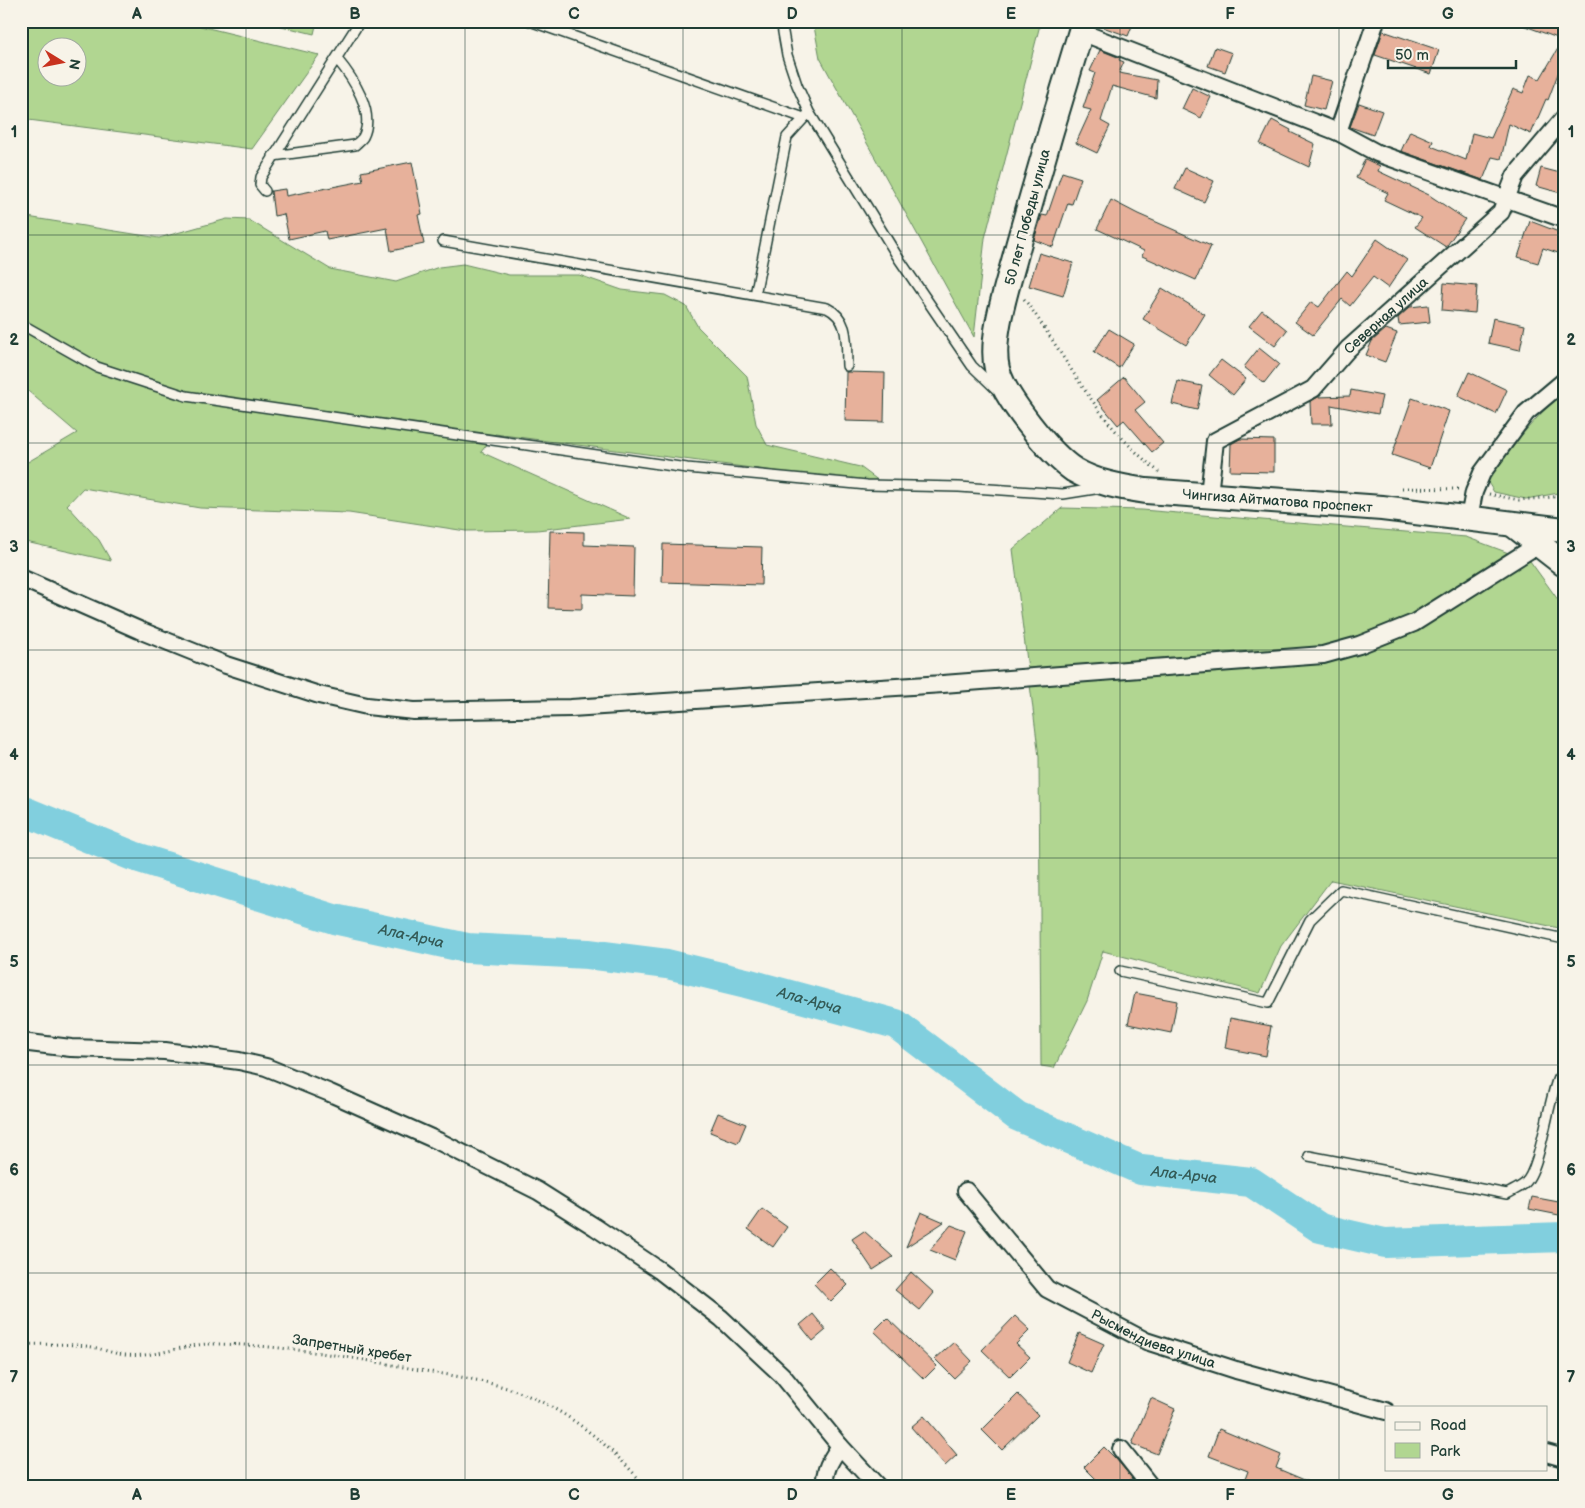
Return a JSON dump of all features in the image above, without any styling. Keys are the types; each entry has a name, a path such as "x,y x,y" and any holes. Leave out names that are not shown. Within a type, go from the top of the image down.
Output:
{"main road":[{"name":"50 лет Победы улица","path":"1020,412 1004,387 997,368 998,326 1040,166 1082,27"},
{"name":"Чингиза Айтматова проспект","path":"1020,412 1048,445 1074,470 1095,480 1115,486 1146,491 1382,508 1564,530"},
{"path":"1513,525 1564,564"}],"street":[{"path":"1338,132 1376,21"},
{"path":"1082,27 1338,132 1376,153 1564,219"},
{"name":"Северная улица","path":"1209,495 1215,441 1313,389 1348,349 1501,212 1515,176 1564,118"},
{"path":"1469,518 1474,492 1482,473 1526,413 1564,381"},
{"path":"21,578 139,630 226,665 320,695 367,706 414,711 571,708 943,684 1323,655 1359,645 1414,623 1539,544"},
{"path":"21,1042 71,1048 165,1051 239,1061 266,1067 330,1093 538,1191 659,1270 721,1318 782,1376 840,1446 878,1487"},
{"name":"Рысмендиева улица","path":"966,1191 1047,1289 1146,1341 1236,1370 1385,1411"},
{"path":"824,1487 825,1472 830,1460 840,1446"},
{"path":"1121,1449 1151,1487"},
{"path":"1548,1454 1564,1458"}],"lane":[{"path":"265,191 260,185 262,177 360,21"},
{"path":"530,21 807,115"},
{"path":"780,21 786,55 807,115 899,259 972,366 1020,412"},
{"path":"274,156 354,145 363,138 366,127 366,111 361,94 346,69 337,59"},
{"path":"755,295 788,137 807,115"},
{"path":"444,240 827,308 837,312 844,324 847,366"},
{"path":"21,324 97,367 186,396 687,468 868,485 959,487 1063,494 1115,486"},
{"path":"1120,971 1268,1003 1310,920 1341,890 1564,939"},
{"path":"1310,1156 1507,1194 1525,1184 1534,1170 1552,1092 1558,1078 1564,1077"}],"path":[{"path":"1486,494 1519,500 1564,496"},
{"name":"Запретный хребет","path":"21,1344 87,1346 118,1354 135,1355 155,1355 204,1344 238,1344 310,1352 481,1380 531,1397 577,1423 597,1437 625,1463 646,1487"}],"green space":[{"path":"21,21 201,21 200,26 319,55 252,149 21,119"},
{"path":"261,21 317,21 314,34"},
{"path":"813,21 1041,21 985,238 974,337 820,58"},
{"path":"21,216 159,238 227,219 249,220 330,269 396,282 439,267 463,264 509,275 579,275 622,290 665,295 686,306 698,327 747,376 756,424 767,445 860,467 879,481 857,482 495,434 481,452 631,519 537,530 466,531 349,513 200,508 83,488 67,505 99,540 111,561 21,541 21,466 77,433 21,385"},
{"path":"1564,388 1564,492 1526,499 1494,492 1487,481 1499,460"},
{"path":"1062,508 1142,510 1466,537 1530,561 1564,608 1564,929 1331,880 1281,946 1260,993 1103,951 1087,1001 1054,1068 1041,1066 1039,757 1013,549"}],"building":[{"path":"1097,21 1134,21 1128,36 1097,25"},
{"path":"1517,21 1564,21 1564,74 1559,71 1548,100 1546,99 1531,134 1509,124 1501,159 1492,157 1483,180 1401,151 1410,131 1433,141 1431,146 1466,160 1472,133 1491,138 1513,89 1523,93 1530,75 1540,79 1563,40 1517,23"},
{"path":"1383,31 1439,50 1431,74 1375,55"},
{"path":"1215,47 1232,53 1225,72 1208,66"},
{"path":"1100,50 1120,58 1119,60 1124,62 1119,73 1157,80 1156,98 1112,86 1101,121 1110,126 1097,153 1076,143 1091,110 1083,108 1095,73 1090,71"},
{"path":"1311,76 1332,81 1324,110 1304,105"},
{"path":"1192,88 1211,97 1201,118 1182,109"},
{"path":"1359,103 1382,111 1373,135 1350,127"},
{"path":"1272,120 1291,130 1290,132 1315,144 1309,167 1260,144"},
{"path":"1365,159 1380,166 1378,171 1429,195 1465,219 1446,247 1415,227 1422,218 1384,200 1388,193 1356,178"},
{"path":"412,162 422,214 418,215 424,244 391,251 387,228 327,240 325,231 289,239 284,214 274,216 271,191 285,189 286,196 363,181 361,172"},
{"path":"1185,168 1214,181 1204,202 1175,189"},
{"path":"1541,168 1564,174 1564,194 1536,186"},
{"path":"1062,172 1081,178 1072,204 1068,203 1053,247 1034,240 1042,215 1047,216"},
{"path":"1111,200 1211,246 1196,280 1142,256 1144,251 1097,229"},
{"path":"1530,221 1564,234 1564,255 1543,248 1538,263 1518,257"},
{"path":"1377,239 1407,260 1388,288 1373,277 1350,306 1342,299 1313,335 1295,322 1311,302 1319,307 1347,271 1352,276"},
{"path":"1039,253 1073,263 1063,296 1029,286"},
{"path":"1444,283 1477,286 1475,313 1442,310"},
{"path":"1162,288 1205,314 1186,345 1143,319"},
{"path":"1428,305 1430,322 1399,325 1398,318 1410,307"},
{"path":"1262,310 1287,330 1275,346 1249,326"},
{"path":"1493,318 1525,325 1520,350 1488,343"},
{"path":"1109,329 1134,344 1119,368 1094,352"},
{"path":"1386,329 1397,333 1385,362 1366,355 1372,341"},
{"path":"1259,348 1279,364 1264,383 1244,367"},
{"path":"1221,360 1246,379 1233,395 1209,375"},
{"path":"846,372 885,373 884,422 845,421"},
{"path":"1469,372 1507,390 1496,414 1458,396"},
{"path":"1124,377 1145,402 1135,410 1163,443 1152,452 1124,420 1118,425 1097,400"},
{"path":"1178,381 1202,386 1197,410 1172,404"},
{"path":"1351,390 1382,396 1378,414 1331,405 1332,424 1311,424 1310,402 1318,397 1350,396"},
{"path":"1412,398 1449,411 1430,468 1392,455"},
{"path":"1240,439 1274,440 1274,472 1230,471 1231,444"},
{"path":"550,531 584,532 584,545 634,547 633,596 582,594 582,609 548,608"},
{"path":"663,544 762,547 761,585 662,582"},
{"path":"1135,993 1177,1001 1171,1033 1128,1024"},
{"path":"1230,1018 1271,1026 1266,1056 1225,1048"},
{"path":"718,1113 746,1124 738,1143 710,1132"},
{"path":"1532,1197 1564,1203 1564,1216 1529,1209"},
{"path":"762,1209 787,1227 773,1247 748,1229"},
{"path":"921,1212 944,1222 906,1247"},
{"path":"951,1225 967,1231 955,1260 930,1250"},
{"path":"864,1231 893,1257 873,1270 852,1239"},
{"path":"830,1268 848,1285 831,1302 814,1284"},
{"path":"911,1272 934,1293 920,1310 895,1290"},
{"path":"813,1314 826,1330 813,1341 800,1325"},
{"path":"1015,1316 1030,1330 1016,1344 1030,1357 1010,1377 982,1350"},
{"path":"887,1318 937,1366 924,1379 874,1331"},
{"path":"1079,1333 1104,1344 1091,1373 1067,1362"},
{"path":"954,1342 972,1361 954,1378 935,1359"},
{"path":"1018,1394 1038,1415 1002,1450 982,1430"},
{"path":"1151,1398 1175,1409 1157,1454 1132,1444"},
{"path":"924,1416 957,1455 945,1466 911,1427"},
{"path":"1219,1429 1281,1455 1276,1468 1321,1487 1257,1487 1244,1482 1248,1471 1209,1456"},
{"path":"1104,1447 1132,1478 1123,1487 1104,1487 1084,1467"}],"waterway":[{"name":"Ала-Арча","path":"21,810 133,856 334,919 467,948 588,954 667,964 746,983 896,1024 1017,1116 1141,1170 1251,1182 1320,1228 1385,1243 1564,1237"}]}
